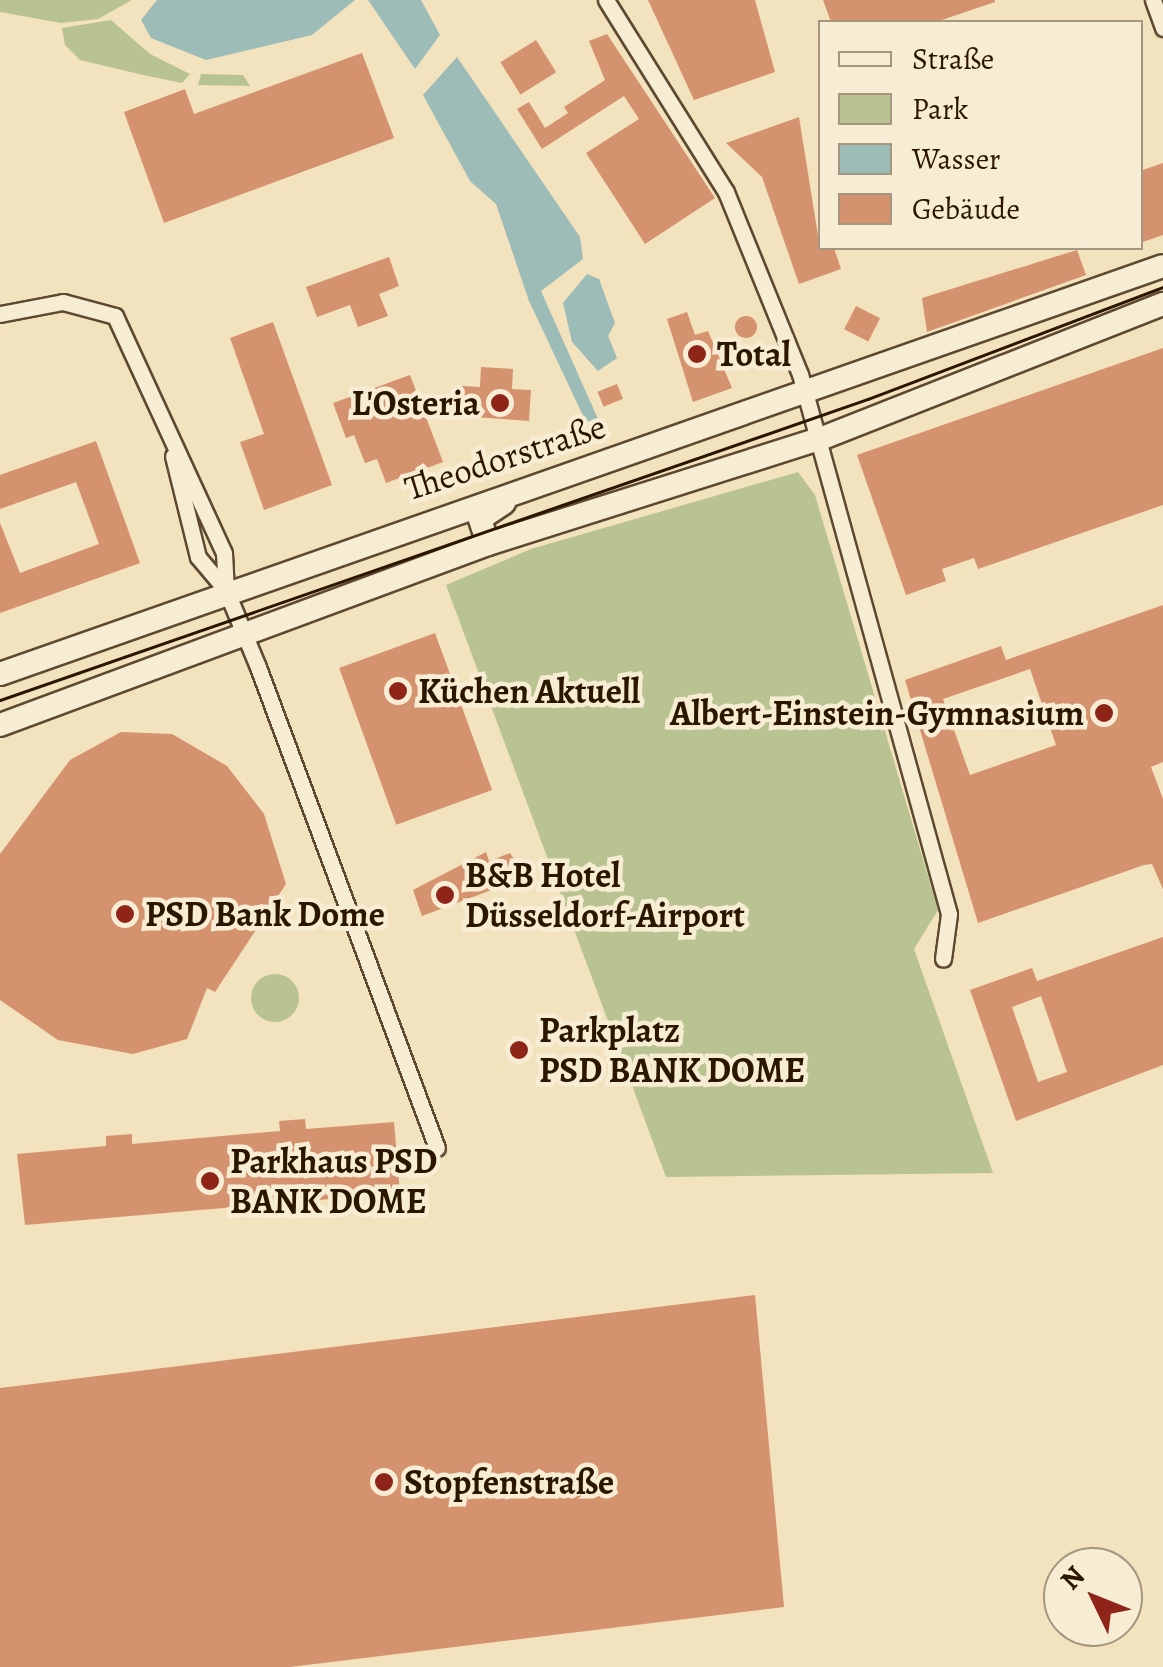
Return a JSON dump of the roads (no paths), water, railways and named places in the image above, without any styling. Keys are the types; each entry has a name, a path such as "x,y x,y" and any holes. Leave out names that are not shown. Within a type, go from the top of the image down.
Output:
{"main road":[{"name":"Theodorstraße","path":"0,674 226,590 806,393 1163,266"},
{"path":"0,725 488,544 820,440 1163,304"},
{"path":"488,544 480,519 519,492"}],"street":[{"path":"606,0 726,192 806,393 949,914 943,959"},
{"path":"1153,0 1163,28"},
{"path":"0,314 77,302 115,316 173,456 224,553 226,590 437,1148"},
{"path":"173,456 198,557 226,590"}],"water":[{"path":"157,0 355,0 312,35 206,60 151,38 141,20"},
{"path":"368,0 421,0 440,35 415,69"},
{"path":"457,57 580,237 583,259 541,291 598,419 586,422 529,301 496,204 470,181 423,95"},
{"path":"587,274 599,279 615,323 608,336 617,358 598,371 572,342 563,303"}],"tram line":[{"path":"0,700 868,399 1163,287"}],"place":[{"name":"Total","path":"697,354"},
{"name":"L'Osteria","path":"500,403"},
{"name":"Küchen Aktuell","path":"398,691"},
{"name":"Albert-Einstein-Gymnasium","path":"1104,713"},
{"name":"B&B Hotel Düsseldorf-Airport","path":"445,895"},
{"name":"PSD Bank Dome","path":"125,914"},
{"name":"Parkplatz PSD BANK DOME","path":"519,1050"},
{"name":"Parkhaus PSD BANK DOME","path":"210,1181"},
{"name":"Stopfenstraße","path":"384,1482"}]}
